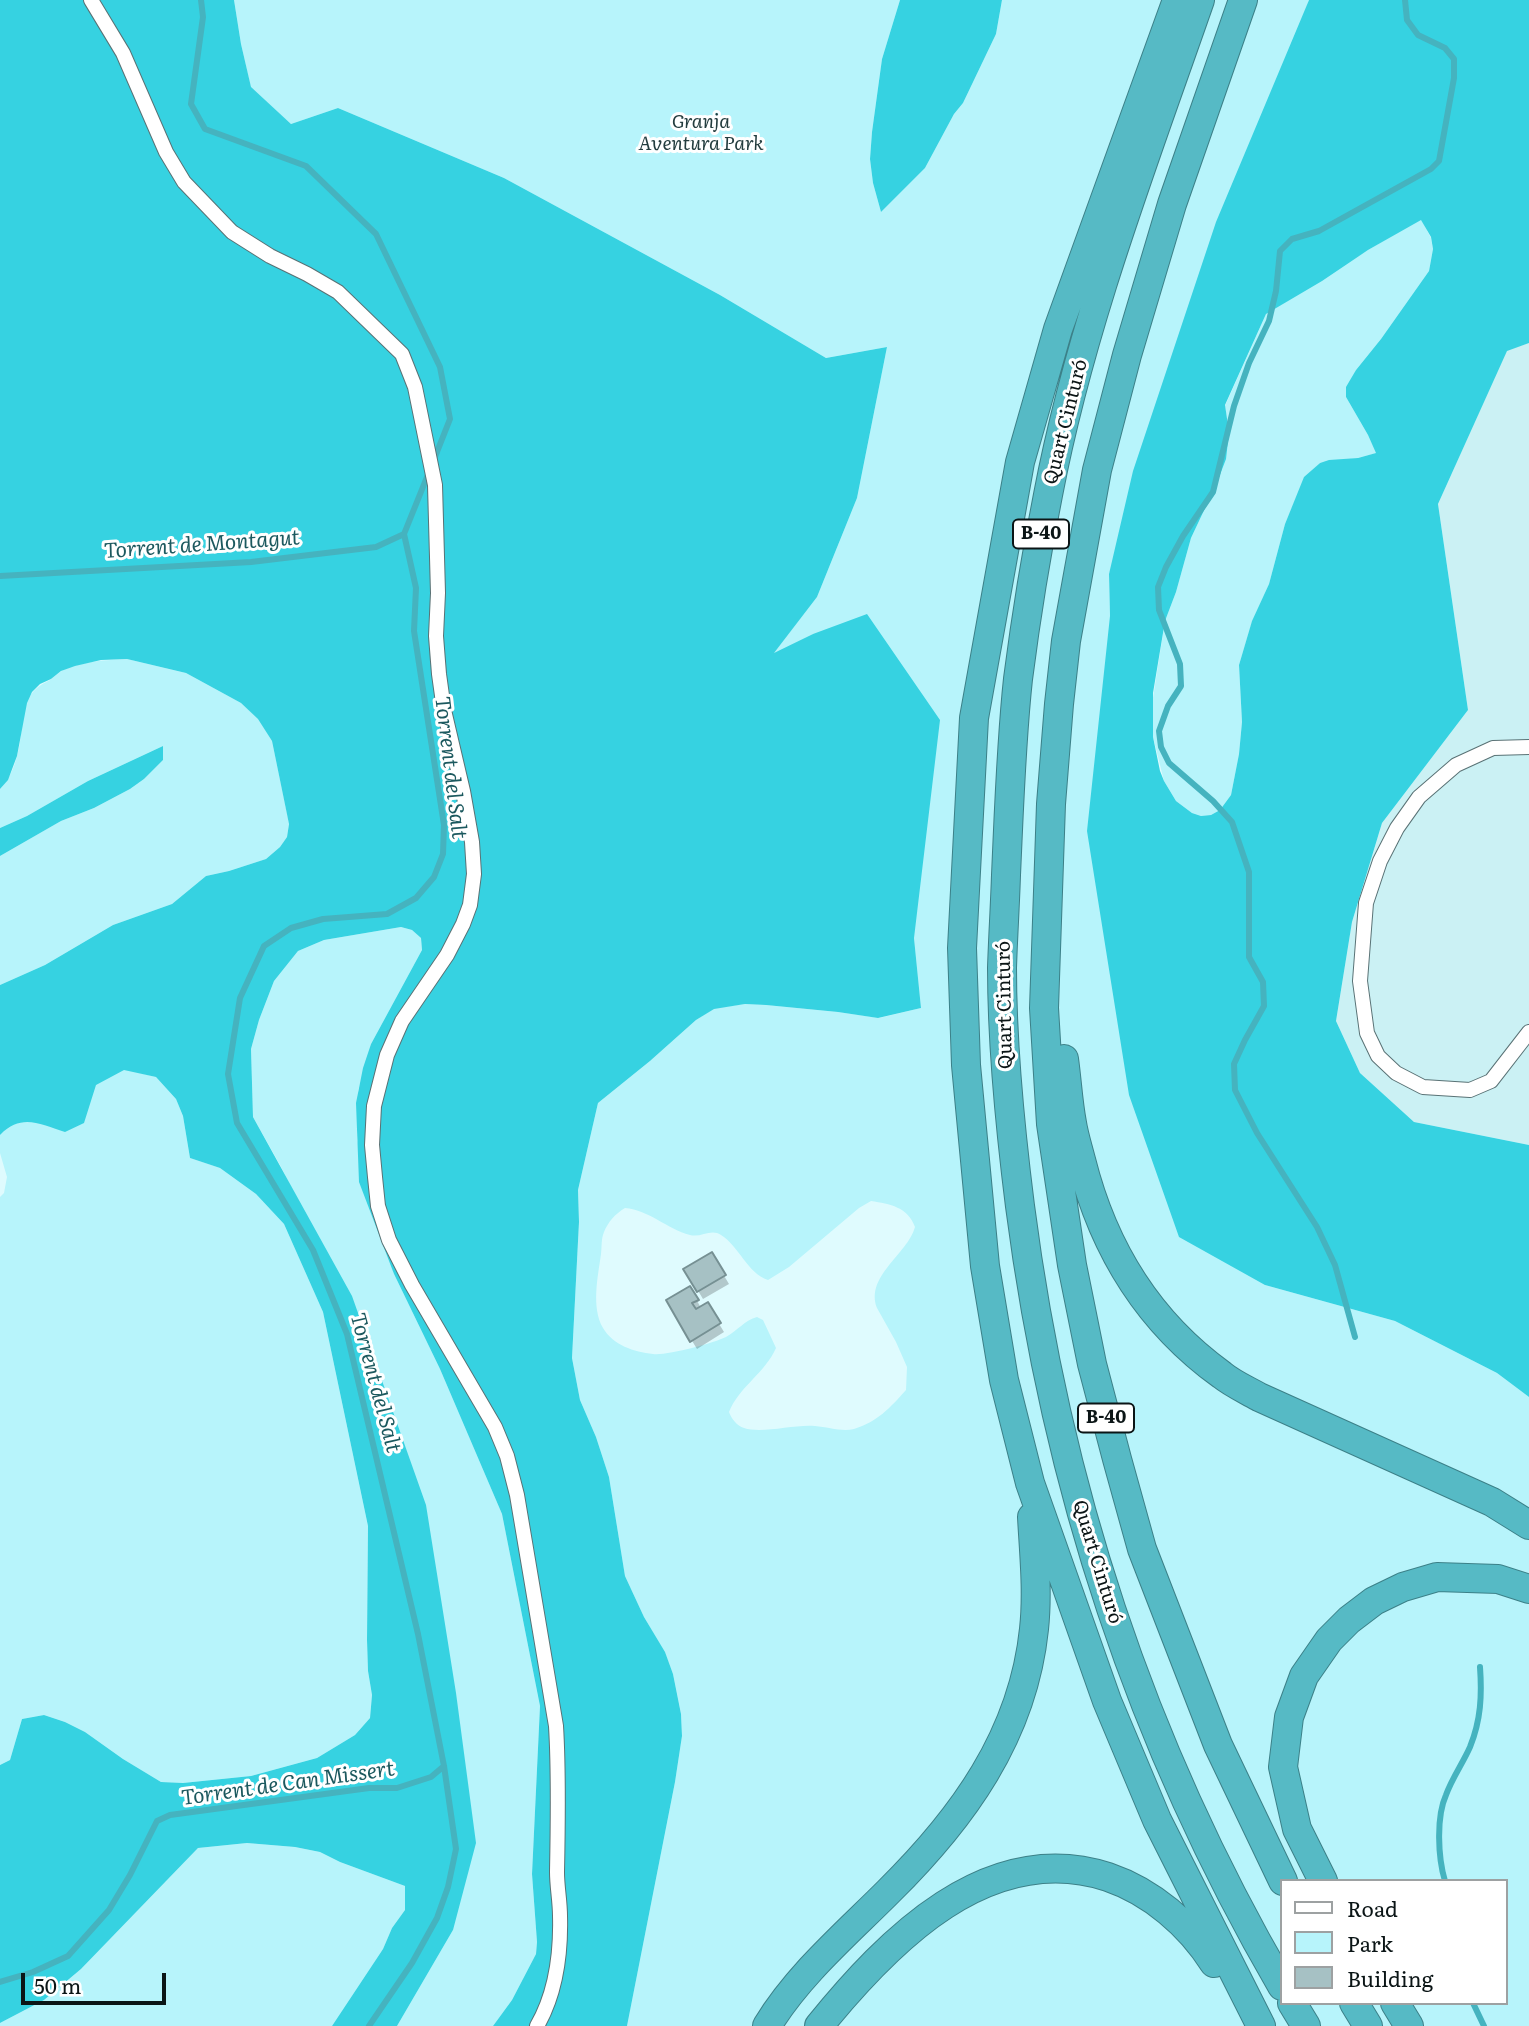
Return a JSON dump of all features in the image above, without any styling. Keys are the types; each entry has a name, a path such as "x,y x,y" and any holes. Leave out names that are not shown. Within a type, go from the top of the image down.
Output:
{"highway":[{"path":"1177,0 1058,329 1020,462 974,719 962,948 966,1065 985,1266 1004,1380 1030,1483 1107,1701 1157,1821 1260,2026"},
{"name":"Quart Cinturó","path":"1200,0 1110,263 1077,373 1048,490 1018,680 1010,779 1003,997 1009,1114 1028,1265 1069,1471 1126,1656 1158,1737 1190,1810 1280,1982"},
{"name":"Quart Cinturó","path":"1243,0 1172,204 1127,355 1097,470 1066,641 1051,804 1044,1008 1051,1124 1072,1265 1092,1364 1142,1549 1218,1745 1282,1879"},
{"path":"1047,928 1058,987 1072,1125 1089,1194 1104,1233 1121,1266 1153,1310 1222,1376 1259,1397 1492,1502 1529,1525"},
{"path":"767,2026 778,2007 824,1956 942,1833 971,1795 1000,1746 1019,1702 1034,1627 1035,1581 1030,1483"},
{"path":"1492,1502 1529,1511"},
{"path":"1322,1879 1297,1829 1283,1768 1289,1717 1304,1676 1329,1640 1374,1601 1403,1587 1437,1577 1498,1579 1529,1589"},
{"path":"819,2026 846,1993 913,1927 956,1898 982,1883 1012,1874 1067,1868 1125,1883 1147,1895 1176,1918 1201,1943 1228,1986 1260,2026"},
{"path":"1293,2005 1306,2026"},
{"path":"1355,2005 1368,2026"},
{"path":"1396,2005 1409,2026"}],"street":[{"path":"91,0 123,53 166,152 184,182 232,232 270,256 338,292 402,354 415,387 435,485 438,593 436,636 439,674 472,842 474,874 470,905 463,924 447,955 402,1021 387,1055 374,1106 372,1145 378,1206 389,1240 412,1285 495,1427 507,1456 517,1494 556,1726 558,1763 559,1950 552,1990 537,2026"},
{"path":"1529,747 1493,748 1456,765 1419,797 1397,828 1380,861 1366,903 1360,981 1367,1033 1378,1056 1396,1073 1423,1087 1470,1090 1491,1081 1529,1032"}],"shaded area":[{"path":"0,0 234,0 251,87 291,124 338,108 504,178 720,295 826,358 887,347 857,498 817,597 774,653 813,634 867,614 940,720 914,938 921,1008 878,1018 766,1005 745,1004 714,1009 696,1020 598,1103 578,1190 579,1222 572,1358 580,1400 609,1477 625,1576 644,1617 665,1652 673,1674 681,1714 682,1736 675,1782 627,2026 493,2026 512,2000 536,1954 532,1874 540,1706 502,1514 440,1369 394,1274 359,1182 356,1103 363,1068 371,1044 422,950 421,938 412,930 401,927 324,940 298,951 274,981 251,1049 253,1117 352,1296 426,1505 456,1693 476,1843 453,1930 397,2026 332,2026 383,1949 392,1928 405,1910 405,1886 320,1852 295,1847 247,1843 198,1848 81,1969 44,2000 0,2023 0,1765 10,1760 22,1719 44,1715 65,1722 85,1732 161,1782 183,1783 251,1776 317,1758 355,1735 370,1718 372,1695 367,1640 368,1526 323,1312 284,1224 256,1194 220,1168 190,1158 183,1116 176,1099 156,1077 124,1070 96,1085 84,1123 65,1132 23,1122 8,1128 0,1135 0,985 45,965 113,925 172,904 206,876 266,859 287,837 289,824 272,741 258,719 241,703 186,673 127,659 101,660 75,666 61,671 32,692 27,703 17,756 8,780 0,789"},
{"path":"900,0 1002,0 996,34 963,103 954,114 925,168 881,212 870,159 872,132 882,59"},
{"path":"1309,0 1529,0 1529,343 1507,351 1438,504 1468,710 1382,823 1352,922 1336,1021 1360,1073 1414,1122 1529,1145 1529,1397 1497,1373 1395,1321 1265,1285 1179,1237 1129,1095 1087,831 1110,616 1109,574 1133,471 1216,222","holes":["1421,220 1431,237 1433,249 1429,271 1346,387 1346,397 1376,453 1358,458 1329,460 1320,463 1304,477 1285,524 1269,584 1252,621 1239,665 1242,722 1231,795 1220,810 1211,815 1192,813 1176,801 1160,771 1153,737 1153,693 1165,621 1191,538 1226,459 1229,432 1225,405 1266,314"]},
{"path":"1529,343 1529,1145 1414,1122 1360,1073 1336,1021 1352,922 1382,823 1468,710 1438,504 1507,350"},
{"path":"163,746 163,760 130,789 61,821 0,856 0,828 27,816 88,781"}],"green space":[{"name":"Granja Aventura Park","path":"234,0 900,0 882,59 872,132 870,159 881,212 925,168 954,114 963,103 996,34 1002,0 1309,0 1109,574 1110,616 1265,1285 1395,1321 1497,1373 1529,1397 1529,2026 627,2026 675,1782 682,1736 681,1714 673,1674 665,1653 625,1576 609,1477 580,1400 572,1358 579,1222 578,1190 598,1103 696,1020 714,1008 745,1004 766,1005 879,1018 921,1008 914,938 813,634 772,655 817,597 857,498 887,347 826,358 720,295 504,178 338,108 291,124 251,88","holes":["871,1201 891,1205 908,1215 915,1227 911,1237 882,1276 875,1296 877,1308 907,1367 906,1390 883,1414 862,1426 849,1430 807,1426 751,1430 735,1422 729,1412 733,1403 776,1348 763,1320 757,1317 720,1340 659,1354 625,1347 607,1334 599,1320 596,1301 602,1237 610,1222 625,1208 642,1212 690,1235 713,1232 721,1235 754,1272 768,1280 789,1267 859,1208"]},
{"path":"1421,219 1431,238 1433,249 1429,271 1356,370 1346,397 1377,453 1320,463 1305,477 1285,524 1269,584 1252,622 1239,665 1242,722 1231,795 1220,810 1211,815 1192,813 1176,801 1164,781 1153,737 1152,704 1165,621 1191,538 1216,485 1229,432 1225,406 1266,314"},
{"path":"127,659 186,673 241,703 259,719 272,741 289,823 287,837 266,859 206,876 172,904 113,925 45,965 0,985 0,856 61,821 130,789 163,760 163,746 88,781 27,816 0,828 0,789 14,765 26,704 34,690 63,670 87,663"},
{"path":"401,927 412,930 421,938 422,950 371,1044 358,1091 357,1140 394,1274 440,1369 502,1514 540,1706 532,1874 536,1954 512,2000 493,2026 397,2026 453,1930 302,1208 253,1117 251,1049 274,981 298,951 324,940"},
{"path":"124,1069 156,1077 176,1099 183,1116 190,1158 220,1168 256,1194 284,1224 323,1312 368,1526 367,1640 372,1695 370,1718 355,1735 317,1758 251,1776 183,1783 161,1782 85,1732 44,1715 22,1719 10,1760 0,1765 0,1197 4,1193 7,1177 0,1153 0,1135 10,1125 27,1120"},
{"path":"247,1843 320,1852 405,1886 405,1910 392,1928 383,1949 332,2026 0,2026 0,2023 44,2000 81,1969 198,1848"}],"building":[{"path":"712,1252 726,1275 697,1292 683,1269"},
{"path":"690,1286 699,1300 692,1303 696,1309 708,1302 721,1323 690,1342 666,1300"}],"waterway":[{"name":"Torrent del Salt","path":"201,0 203,17 191,104 205,129 306,166 376,234 440,367 450,419 433,462"},
{"path":"1355,1337 1335,1265 1317,1227 1257,1133 1235,1090 1234,1064 1264,1006 1263,982 1249,957 1249,872 1232,822 1213,801 1169,763 1161,747 1159,731 1168,706 1181,686 1180,664 1159,610 1158,587 1183,536 1213,492 1234,406 1249,363 1269,321 1276,291 1280,251 1292,239 1319,231 1431,169 1439,161 1454,78 1454,59 1445,48 1418,35 1407,20 1405,0"},
{"name":"Torrent del Salt","path":"369,2026 412,1963 437,1918 448,1887 456,1849 444,1766 418,1634 347,1334 313,1250 237,1123 228,1074 240,998 264,946 291,928 323,919 387,914 416,898 434,877 443,854 444,825 414,631 416,588 404,534 429,472"},
{"name":"Torrent de Montagut","path":"0,576 251,562 376,547 404,534"},
{"path":"1445,1879 1440,1849 1441,1814 1448,1789 1470,1747 1479,1717 1480,1667"},
{"name":"Torrent de Can Missert","path":"0,1982 33,1972 68,1956 109,1910 157,1821 170,1815 369,1788 397,1788 431,1777 444,1766"},
{"path":"1474,2005 1484,2026"}]}
